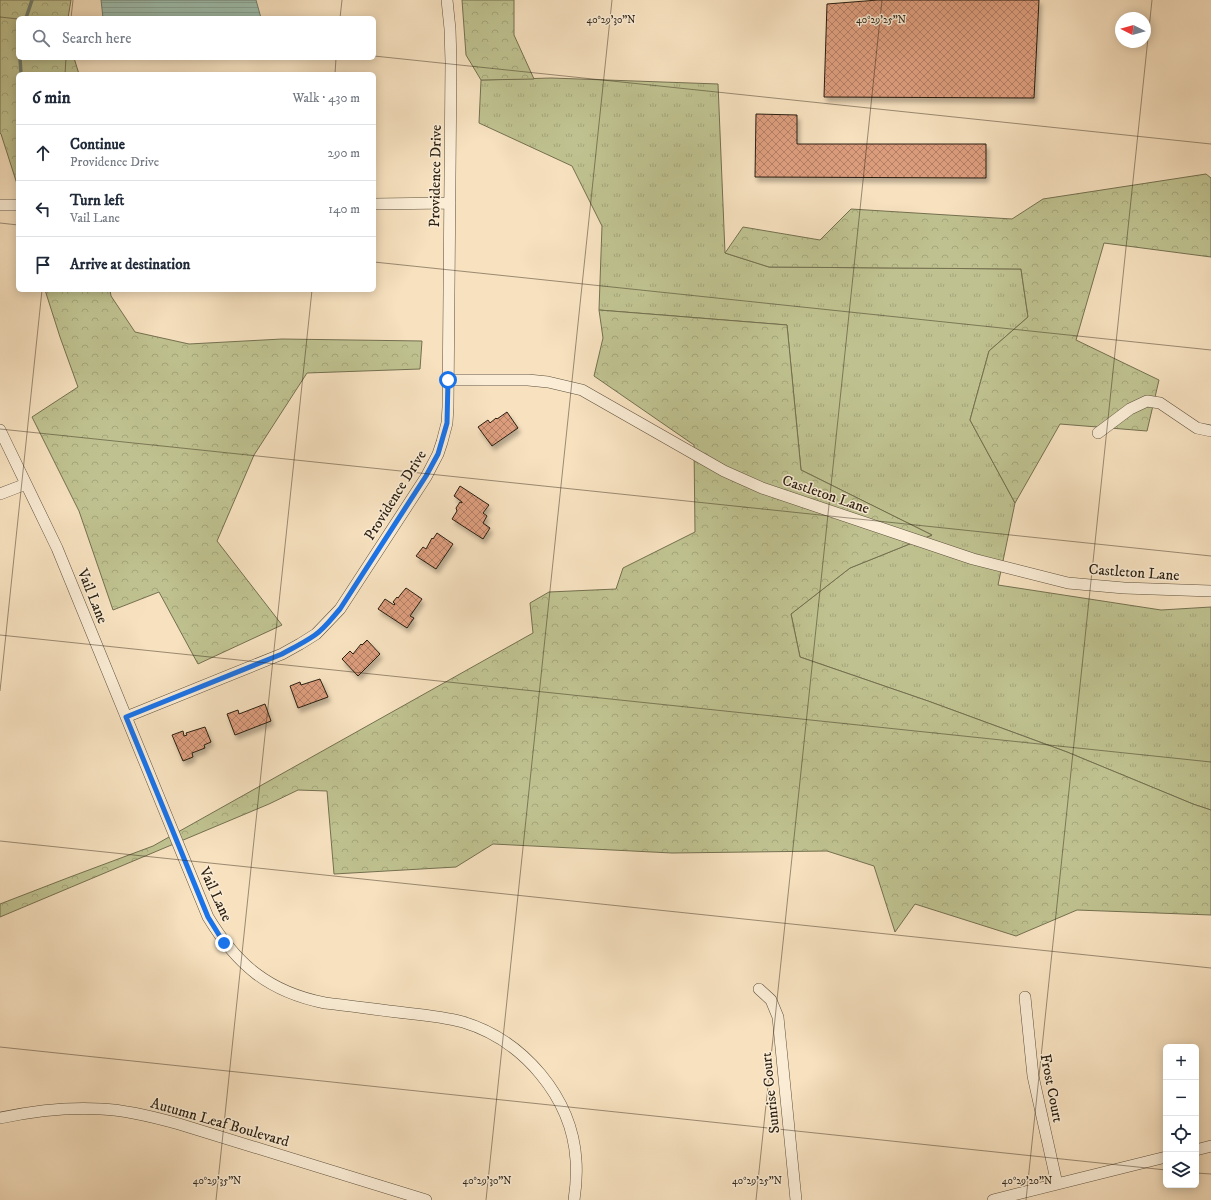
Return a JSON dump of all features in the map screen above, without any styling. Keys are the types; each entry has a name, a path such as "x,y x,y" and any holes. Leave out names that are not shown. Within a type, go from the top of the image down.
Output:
{"street":[{"name":"Providence Drive","path":"126,717 282,654 316,634 340,609 426,476 438,454 447,423 448,380 451,62 447,0"},
{"path":"376,204 450,204"},
{"path":"0,205 16,205"},
{"name":"Castleton Lane","path":"448,380 528,380 548,382 582,390 724,471 762,488 973,559 1068,582 1124,588 1211,591"},
{"path":"1098,433 1130,409 1147,401 1160,403 1197,428 1211,431"},
{"name":"Vail Lane","path":"0,430 57,548 208,917 224,943 246,965 269,983 302,998 325,1003 444,1018 477,1027 506,1042 528,1060 538,1071 556,1097 564,1112 570,1129 576,1159 574,1200"},
{"path":"0,494 26,484"},
{"name":"Sunrise Court","path":"759,989 771,1000 778,1017 796,1200"},
{"name":"Frost Court","path":"1025,997 1033,1076 1057,1184"},
{"name":"Autumn Leaf Boulevard","path":"0,1118 48,1110 101,1109 151,1117 179,1124 426,1200"},
{"path":"1199,1149 1211,1146"},
{"path":"993,1200 1163,1158"}],"green space":[{"path":"0,0 71,0 68,16 16,16 16,60 75,60 78,72 16,72 16,181 0,133"},
{"path":"462,0 514,0 514,35 534,79 481,80 466,55"},
{"path":"551,78 718,84 725,253 769,267 1021,269 1028,317 989,351 970,420 1015,503 998,585 1161,610 1211,607 1211,810 1067,752 928,701 800,657 791,614 850,568 932,535 801,470 787,325 599,310 602,226 572,166 479,123 481,80"},
{"path":"1206,174 1211,178 1211,257 1104,243 1076,340 1159,380 1147,431 1060,424 1015,503 970,420 989,351 1028,317 1021,269 769,267 725,253 743,227 820,240 851,209 1012,219 1043,199"},
{"path":"46,292 110,292 111,296 135,332 189,344 282,339 422,341 420,369 307,373 254,455 217,541 282,625 198,664 159,592 113,610 79,511 32,417 78,387"},
{"path":"599,310 787,325 801,470 932,535 850,568 791,614 800,657 928,701 1067,752 1211,810 1211,915 1077,910 1016,936 915,904 895,932 874,866 827,851 672,853 493,844 456,867 334,874 327,791 298,790 269,804 0,917 0,904 153,846 533,633 530,603 549,592 616,589 623,568 695,532 694,445 594,376 603,338"}],"shaded area":[{"path":"101,0 256,0 260,16 103,16"}],"building":[{"path":"878,0 1039,0 1034,98 824,97 827,4"},
{"path":"756,114 797,115 797,144 986,144 986,178 755,177"},
{"path":"507,412 518,428 492,446 478,427 488,420 490,423"},
{"path":"460,486 489,505 483,513 487,516 483,523 490,528 483,539 452,519 457,511 456,508 460,502 462,503 454,496"},
{"path":"437,533 453,544 436,569 416,556 423,547 426,549 432,538 433,539"},
{"path":"406,588 422,599 410,616 414,618 407,628 378,609 385,599 394,605 395,604 393,602"},
{"path":"367,640 380,654 358,676 342,659 350,651 353,654 361,644 362,645"},
{"path":"320,679 328,697 298,708 290,686 300,682 301,685"},
{"path":"265,704 271,721 235,735 227,714 238,710 239,714"},
{"path":"205,727 211,742 204,745 205,748 192,753 193,757 183,761 172,735 183,731 184,736 187,735 186,733"}],"waterway":[{"path":"27,16 32,0"},
{"path":"20,60 21,72"}],"route":[{"path":"224,943 208,917 126,717 282,654 316,634 327,624 340,609 426,476 438,454 447,423 448,380"}]}
